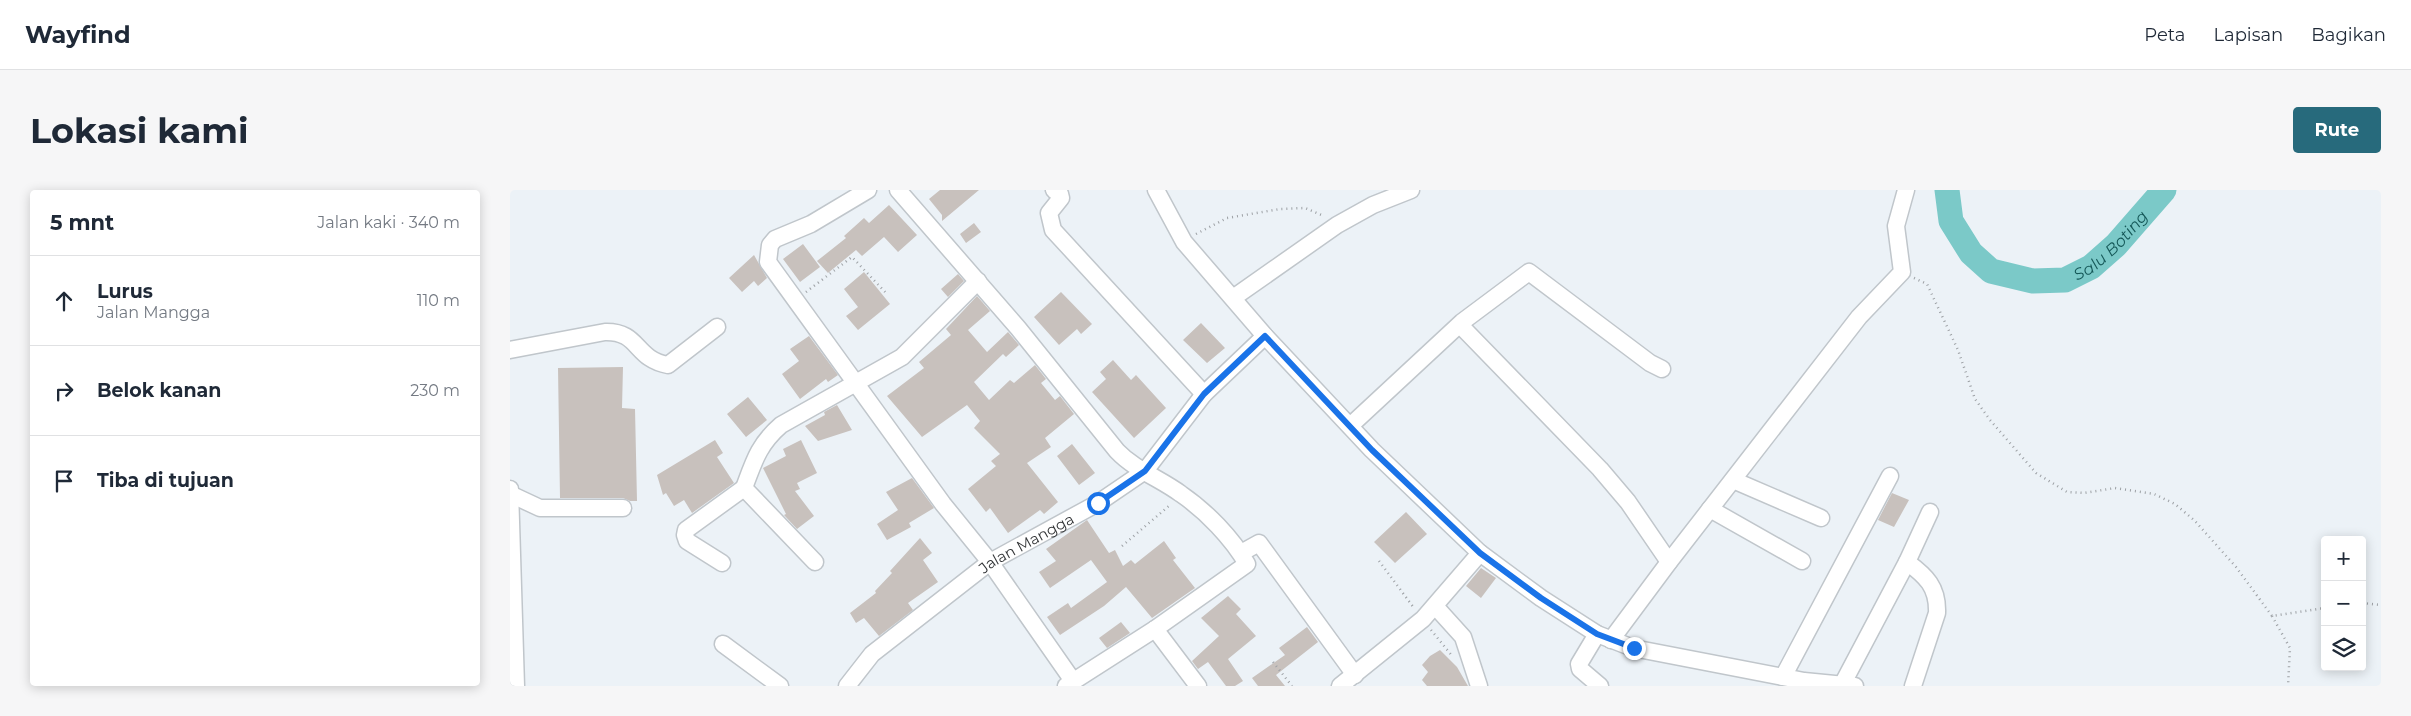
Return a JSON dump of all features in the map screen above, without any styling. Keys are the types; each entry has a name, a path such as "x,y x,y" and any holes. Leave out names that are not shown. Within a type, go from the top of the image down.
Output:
{"street":[{"path":"868,190 811,224 778,237 771,244 768,262 943,504 990,562 1069,684 1154,629 1247,564 1241,553 1215,524 1182,494 1130,464 978,281 898,190"},
{"path":"1054,190 1060,194 1061,198 1049,213 1053,230 1204,394"},
{"path":"1156,190 1184,242 1265,336 1350,426 1480,553 1541,598 1604,637 1634,648 1783,677 1803,683 1848,685 1930,512"},
{"path":"1233,298 1337,225 1373,205 1412,190"},
{"path":"1600,686 1580,669 1579,664 1669,562 1859,317 1902,272 1896,226 1906,190"},
{"path":"1350,426 1460,325 1529,272 1650,363 1662,369"},
{"path":"722,563 687,540 686,530 744,488 758,450 766,438 781,425 857,384 905,355 978,281"},
{"path":"1460,325 1538,408 1600,469 1628,502 1669,562"},
{"path":"510,350 605,332 618,332 627,335 648,359 668,364 717,327"},
{"name":"Jalan Mangga","path":"847,686 872,654 990,562 1098,503 1145,471 1204,394 1265,336"},
{"path":"1783,677 1890,476"},
{"path":"1733,480 1821,518"},
{"path":"744,488 815,562"},
{"path":"510,489 516,686"},
{"path":"510,494 540,508 623,508"},
{"path":"1710,509 1802,561"},
{"path":"1241,553 1259,543 1355,675"},
{"path":"1340,686 1423,619 1480,553"},
{"path":"1907,562 1930,581 1937,603 1936,613 1913,686"},
{"path":"1435,606 1463,637 1479,686"},
{"path":"1154,629 1198,686"},
{"path":"723,644 780,686"}],"path":[{"path":"1184,242 1212,224 1227,218 1298,207 1316,211 1337,225"},
{"path":"795,301 852,257 886,294"},
{"path":"1902,272 1927,284 1958,350 1975,399 1990,420 2036,473 2067,492 2115,488 2154,494 2175,504 2195,521 2236,567 2272,616 2290,648 2288,686"},
{"path":"1122,546 1182,494"},
{"path":"2366,603 2381,605"},
{"path":"2272,616 2321,609"},
{"path":"1273,662 1292,686"}],"building":[{"path":"940,190 979,190 942,221 942,215 929,199"},
{"path":"889,205 917,235 898,252 884,237 862,256 856,250 828,273 817,261 846,238 844,236 864,218 869,223"},
{"path":"974,223 981,232 966,243 960,234"},
{"path":"803,244 820,267 800,282 783,259"},
{"path":"754,255 767,278 758,286 754,281 742,292 729,278"},
{"path":"864,272 890,304 858,330 846,316 858,307 844,289"},
{"path":"958,274 964,281 948,297 941,289"},
{"path":"1061,292 1092,324 1081,334 1077,329 1059,345 1034,317"},
{"path":"977,296 990,311 968,330 987,352 1008,332 1019,345 1006,357 1003,354 974,382 989,400 1010,380 1014,383 1035,365 1046,379 1041,383 1055,400 1060,396 1074,414 1045,438 1051,447 1027,463 1058,502 1044,514 1040,510 1008,533 990,508 986,512 968,489 996,466 991,461 1000,454 974,428 980,421 967,405 922,437 887,396 924,368 919,362 951,335 946,329"},
{"path":"1201,323 1225,348 1207,363 1183,340"},
{"path":"809,336 838,375 828,382 826,379 800,399 782,374 799,361 790,349"},
{"path":"1113,360 1131,380 1136,375 1166,408 1134,438 1092,392 1106,379 1100,372"},
{"path":"623,367 622,408 635,409 637,501 623,498 560,498 558,368"},
{"path":"748,397 767,420 746,437 727,414"},
{"path":"837,405 852,430 818,441 805,426 825,415 824,412"},
{"path":"715,440 723,453 717,457 734,483 692,513 684,500 674,506 666,493 663,495 657,475"},
{"path":"801,440 817,473 797,483 800,489 795,491 814,516 797,529 784,515 786,514 763,468 786,456 783,449"},
{"path":"1072,444 1095,473 1079,485 1057,456"},
{"path":"912,478 934,508 909,523 911,527 887,540 877,524 898,510 886,492"},
{"path":"1892,493 1909,500 1894,527 1878,520"},
{"path":"1406,512 1427,534 1395,563 1374,542"},
{"path":"1087,520 1109,553 1115,550 1123,566 1131,560 1135,564 1164,541 1176,558 1173,560 1195,588 1152,618 1126,587 1104,606 1060,635 1047,617 1068,603 1071,608 1107,582 1091,560 1050,588 1039,572 1056,561 1046,549"},
{"path":"920,538 932,553 923,560 938,582 908,603 913,610 879,636 864,618 856,623 850,613 876,593 875,591 892,573 890,571"},
{"path":"1481,568 1496,578 1481,598 1466,586"},
{"path":"1228,596 1241,609 1236,614 1256,636 1228,659 1243,681 1235,686 1226,686 1208,662 1198,669 1192,661 1219,636 1201,618"},
{"path":"1121,622 1130,633 1107,648 1099,638"},
{"path":"1307,627 1318,642 1276,675 1285,686 1258,686 1252,678 1285,655 1279,648"},
{"path":"1440,650 1457,667 1468,686 1427,686 1422,680 1428,672 1422,665 1430,656"}],"waterway":[{"name":"Salu Boting","path":"1947,190 1951,221 1971,253 1991,271 2033,281 2065,280 2091,267 2116,245 2164,190"}],"route":[{"path":"1098,503 1145,471 1204,394 1265,336 1372,450 1480,553 1541,598 1597,634 1634,648"}]}
